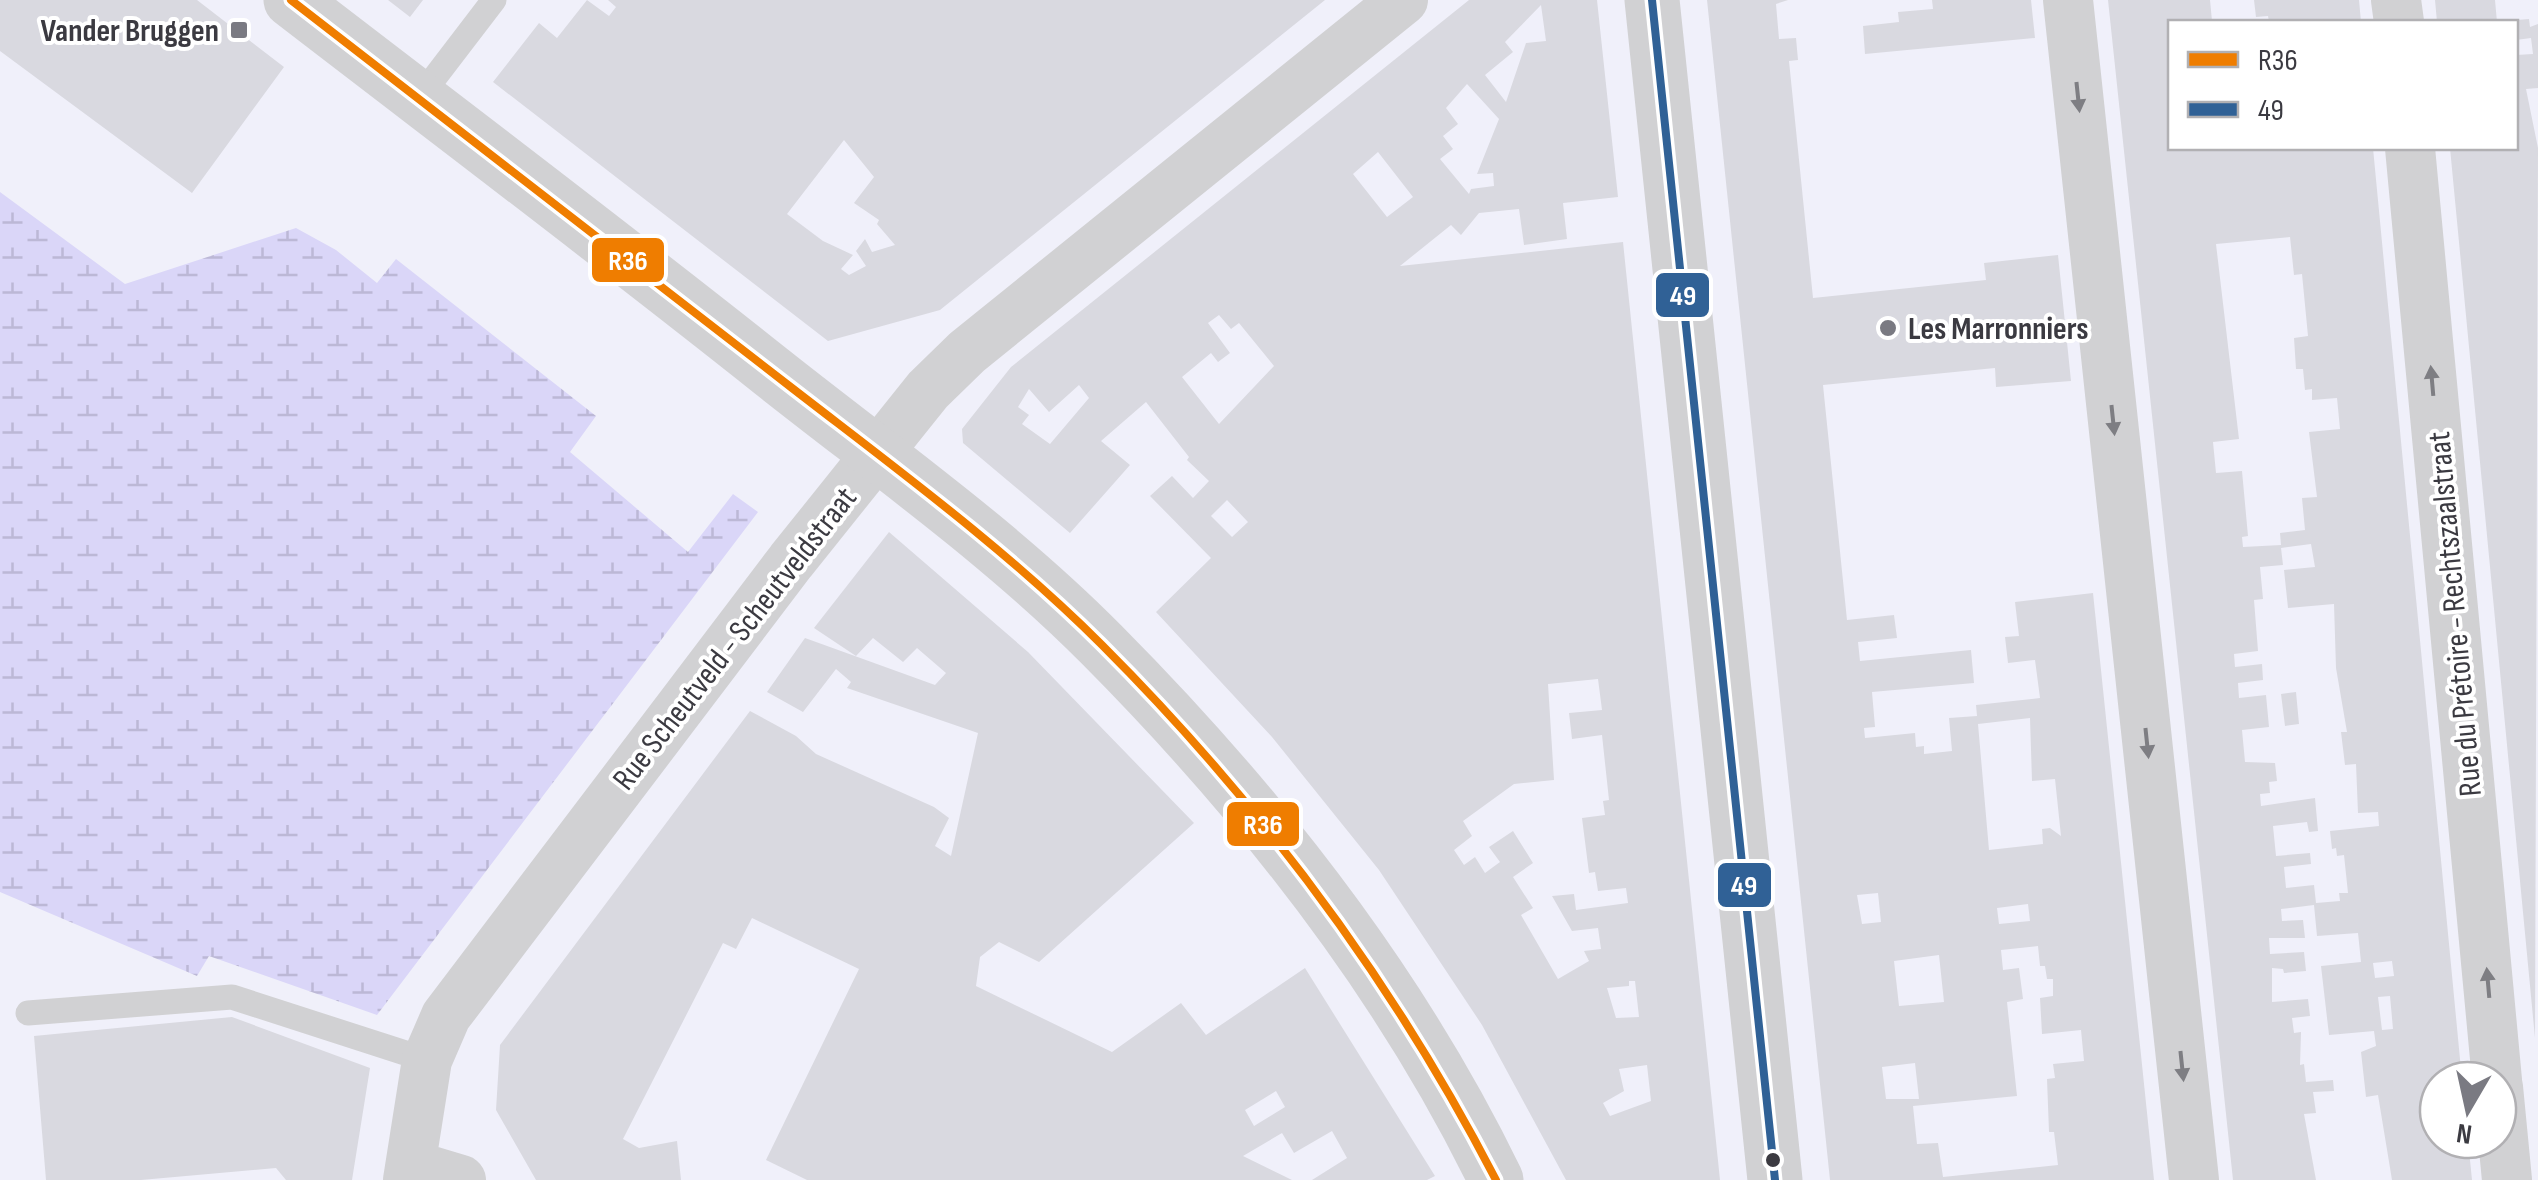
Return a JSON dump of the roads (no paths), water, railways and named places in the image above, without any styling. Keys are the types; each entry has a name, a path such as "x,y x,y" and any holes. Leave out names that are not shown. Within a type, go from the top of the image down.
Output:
{"street":[{"path":"292,0 977,532 1090,634 1212,764 1330,911 1413,1035 1496,1180"},
{"name":"Rue Scheutveld - Scheutveldstraat","path":"409,1173 427,1060 446,1016 928,390 967,352 1404,0"},
{"path":"1652,0 1775,1180"},
{"path":"2068,0 2194,1180"},
{"name":"Rue du Prétoire - Rechtszaalstraat","path":"2410,150 2496,1060"},
{"path":"409,1173 461,1180"}],"lane":[{"path":"419,98 494,0"},
{"path":"28,1014 232,997 427,1060"}],"place":[{"name":"Vander Bruggen","path":"239,30"},
{"name":"Les Marronniers","path":"1888,328"}]}
